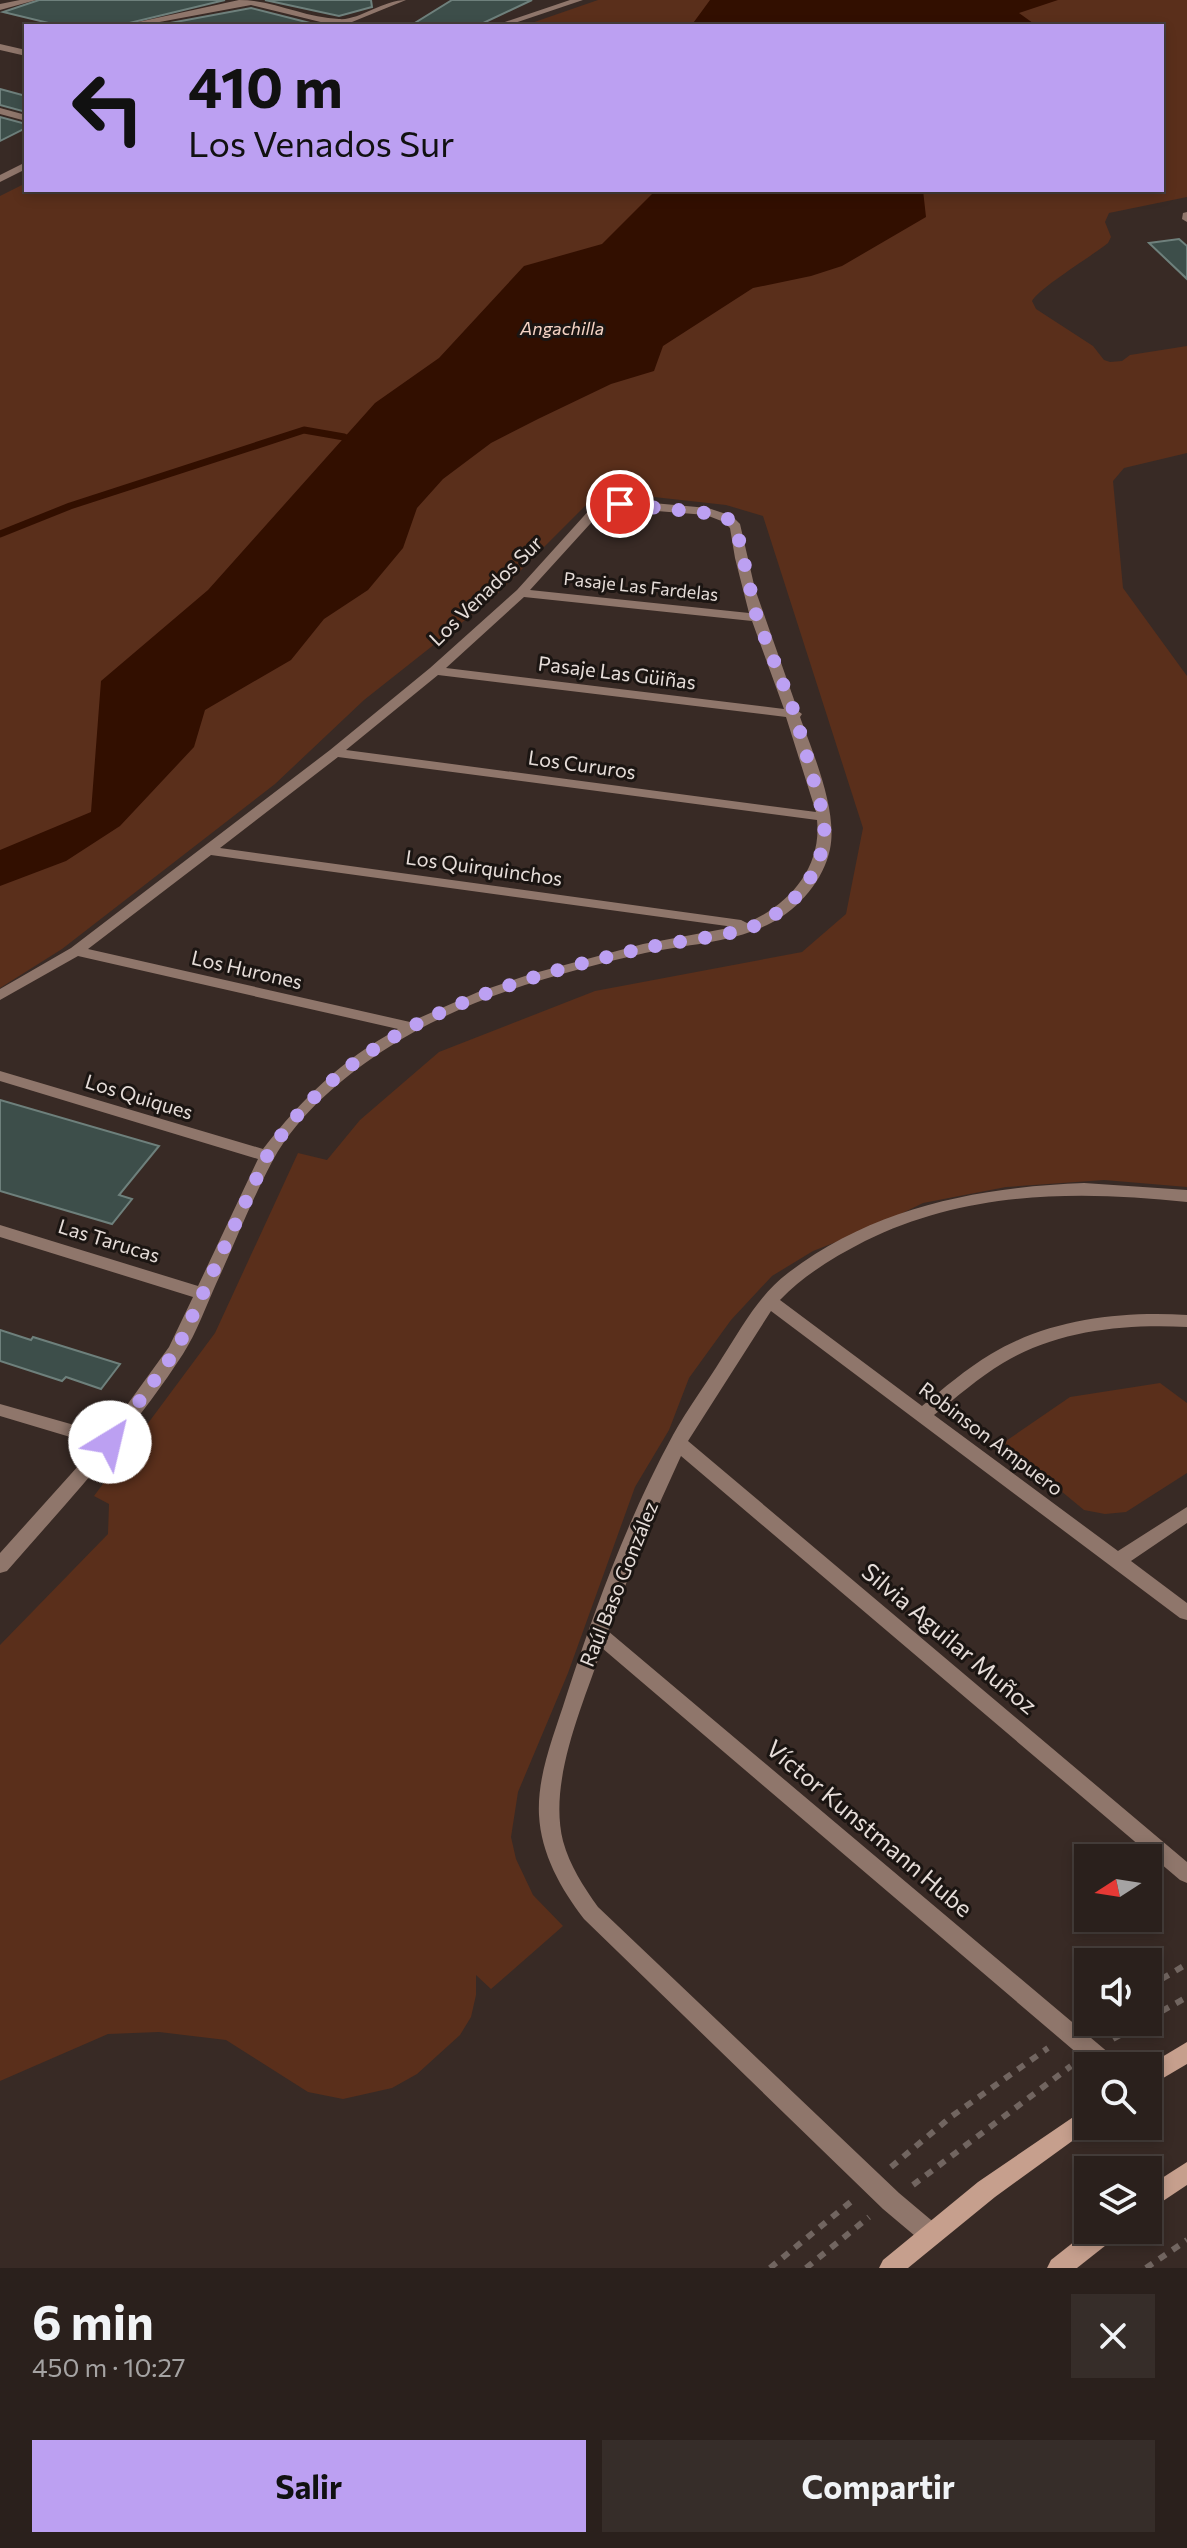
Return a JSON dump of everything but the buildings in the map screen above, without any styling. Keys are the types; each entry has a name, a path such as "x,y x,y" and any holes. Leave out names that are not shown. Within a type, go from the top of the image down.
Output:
{"street":[{"path":"0,7 32,0"},
{"path":"134,24 247,1 338,24 402,0"},
{"path":"503,24 579,0"},
{"path":"0,47 24,52"},
{"path":"12,49 24,47"},
{"path":"0,111 24,117"},
{"path":"0,179 24,166"},
{"name":"Los Venados Sur","path":"0,995 76,951 335,753 435,671 521,593 593,513 620,504 708,512 728,519 736,527 757,618 795,714 824,817 824,843 816,870 790,902 755,926 659,945 514,985 410,1027 353,1061 328,1081 284,1129 267,1156 177,1349 110,1442 0,1566"},
{"name":"Pasaje Las Fardelas","path":"521,593 757,618"},
{"name":"Pasaje Las Güiñas","path":"435,671 795,714"},
{"name":"Los Cururos","path":"335,753 824,817"},
{"name":"Los Quirquinchos","path":"207,850 755,926"},
{"name":"Los Hurones","path":"76,951 410,1027"},
{"name":"Los Quiques","path":"0,1076 267,1156"},
{"name":"Raúl Baso González","path":"929,2233 891,2201 591,1913 574,1891 552,1841 550,1789 596,1632 678,1443 768,1300 795,1277 858,1238 894,1222 967,1200 1083,1187 1123,1188 1187,1196"},
{"name":"Las Tarucas","path":"0,1231 204,1294"},
{"name":"Robinson Ampuero","path":"768,1300 1187,1613"},
{"path":"922,1415 1006,1353 1054,1335 1105,1323 1162,1319 1187,1321"},
{"path":"0,1410 110,1442"},
{"name":"Silvia Aguilar Muñoz","path":"678,1443 1187,1874"},
{"path":"1117,1561 1187,1514"},
{"name":"Víctor Kunstmann Hube","path":"596,1632 1091,2052"},
{"path":"1162,2068 1187,2052"},
{"path":"891,2268 929,2233 1074,2127"},
{"path":"1162,2190 1187,2172"},
{"path":"1059,2268 1089,2244"}],"path":[{"path":"1162,1979 1187,1964"},
{"path":"1162,2012 1187,1997"},
{"path":"770,2268 952,2116 1070,2034"},
{"path":"1091,2052 1119,2036"},
{"path":"806,2268 1074,2065"},
{"path":"1146,2268 1187,2240"}],"shaded area":[{"path":"598,0 1187,0 1187,197 1109,213 1105,222 1111,237 1108,243 1055,280 1032,301 1036,309 1093,346 1104,360 1110,362 1122,361 1130,355 1187,346 1187,453 1124,468 1113,481 1123,588 1187,676 1187,1187 1104,1180 1006,1187 923,1203 872,1228 813,1251 772,1276 731,1320 689,1378 669,1430 635,1487 568,1673 518,1792 511,1837 516,1859 533,1895 563,1926 491,1989 476,1975 471,2017 460,2035 417,2074 392,2088 343,2099 308,2092 226,2040 159,2032 108,2034 0,2081 0,1645 108,1534 109,1504 94,1496 215,1333 298,1153 327,1160 360,1120 439,1052 595,991 802,952 846,914 863,828 763,516 726,505 636,495 585,506 493,598 364,700 275,784 62,949 0,988 0,196 24,184 24,192 1164,192 1164,24 529,24"},
{"path":"1160,1383 1187,1403 1187,1473 1126,1512 1105,1514 1084,1510 1003,1443 1070,1397"}],"water":[{"path":"710,0 1058,0 1019,13 1034,24 692,24"},
{"name":"Angachilla","path":"654,192 923,192 926,217 842,266 753,288 663,346 654,371 611,384 491,443 443,479 417,508 403,548 368,590 324,619 291,660 205,710 194,747 120,826 66,861 0,886 0,850 91,812 101,681 208,590 375,403 439,358 524,266 602,244"}],"waterway":[{"path":"0,534 70,506 304,430 344,437"}],"route":[{"path":"110,1442 177,1349 267,1156 284,1129 328,1081 380,1043 410,1027 514,985 613,956 755,926 790,902 816,870 823,852 824,817 795,714 757,618 736,527 728,519 708,512 620,504"}]}
